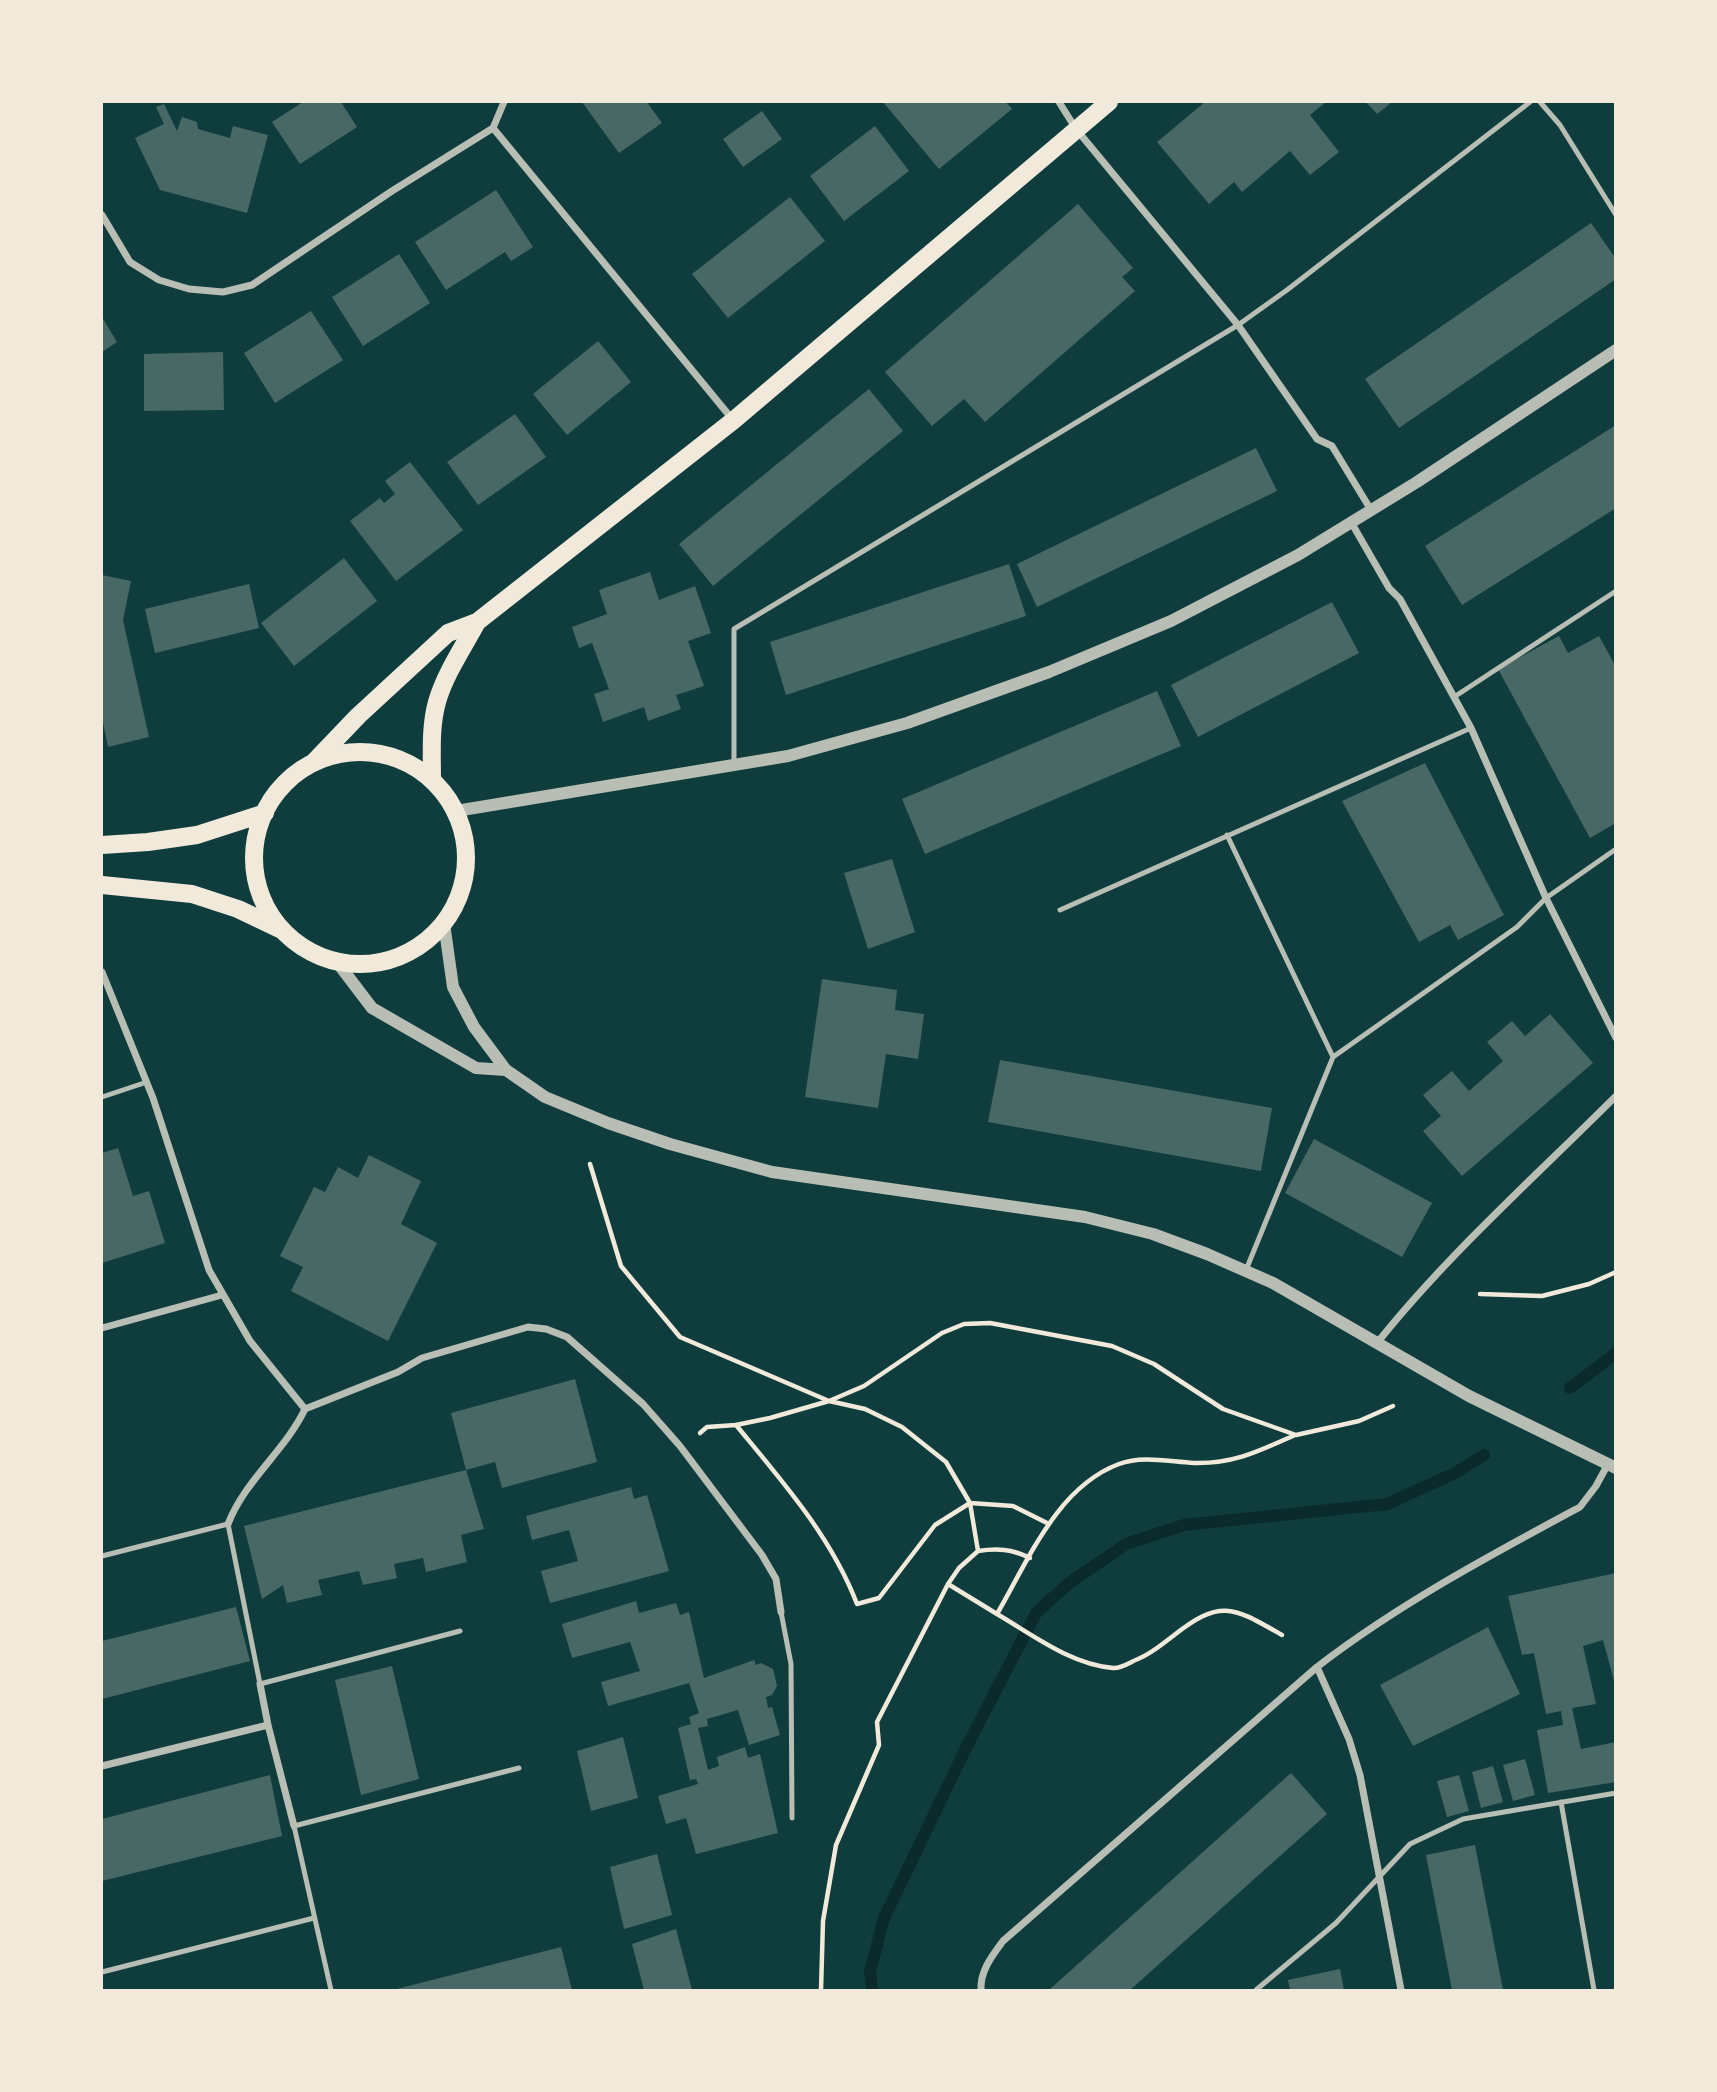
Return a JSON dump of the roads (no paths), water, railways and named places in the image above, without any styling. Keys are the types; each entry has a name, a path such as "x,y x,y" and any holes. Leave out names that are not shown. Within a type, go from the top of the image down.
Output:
{"main road":[{"path":"281,929 262,901 254,869 256,836 267,806 288,780 314,762 358,716 448,633 477,622 734,420 1109,102"},
{"path":"432,780 432,726 437,703 444,681 477,622"},
{"path":"102,885 192,894 238,909 281,929 306,950 337,962 366,964 396,958 423,944 444,923 460,895 466,864 463,832 456,810 432,780 407,763 378,754 346,753 314,762"},
{"path":"102,845 197,835 265,813"}],"street":[{"path":"102,215 130,262 159,280 189,289 223,292 252,285 392,191 493,128 504,102"},
{"path":"1059,102 1076,129 1238,325 1317,439 1332,446 1371,510"},
{"path":"493,128 734,420"},
{"path":"456,810 788,756 907,723 1049,672 1171,621 1298,555 1417,482 1615,350"},
{"path":"1351,522 1389,588 1400,599 1471,728 1546,898 1615,1038"},
{"path":"444,923 453,987 474,1027 506,1070 545,1097 595,1118 721,1159 772,1172 1085,1217 1153,1234 1245,1271 1317,1308 1445,1383 1611,1466 1580,1507 1438,1585 1352,1640 1317,1667 1003,1941 989,1960 981,1980 981,1990"},
{"path":"337,962 372,1008 476,1068 506,1070"},
{"path":"102,972 147,1082 206,1260 222,1295 250,1341 305,1409"},
{"path":"1377,1343 1478,1233 1615,1096"},
{"path":"102,1328 222,1295"},
{"path":"228,1524 241,1498 295,1430 305,1409 398,1372 422,1358 528,1327 546,1329 567,1337 643,1404 680,1446 762,1555 776,1579 781,1612"},
{"path":"1317,1667 1349,1739 1360,1776 1401,1990"},
{"path":"260,1684 294,1826"},
{"path":"102,1766 268,1725"}],"lane":[{"path":"734,764 734,629 1238,325 1530,102"},
{"path":"1540,102 1560,125 1615,215"},
{"path":"1454,697 1615,591"},
{"path":"1059,910 1471,728"},
{"path":"1227,835 1333,1057"},
{"path":"1245,1271 1333,1057 1517,927 1546,898 1615,849"},
{"path":"102,1097 147,1082"},
{"path":"102,1556 228,1524 260,1684 460,1631"},
{"path":"781,1612 790,1664 792,1818"},
{"path":"331,1990 294,1826 519,1768"},
{"path":"1256,1990 1336,1923 1410,1844 1463,1819 1615,1793"},
{"path":"1561,1802 1594,1990"},
{"path":"102,1972 314,1919"}],"waterway":[{"path":"1570,1388 1616,1353"},
{"path":"872,1990 870,1972 884,1918 966,1748 1036,1613 1068,1584 1126,1544 1184,1525 1387,1504 1455,1473 1484,1455"}]}
